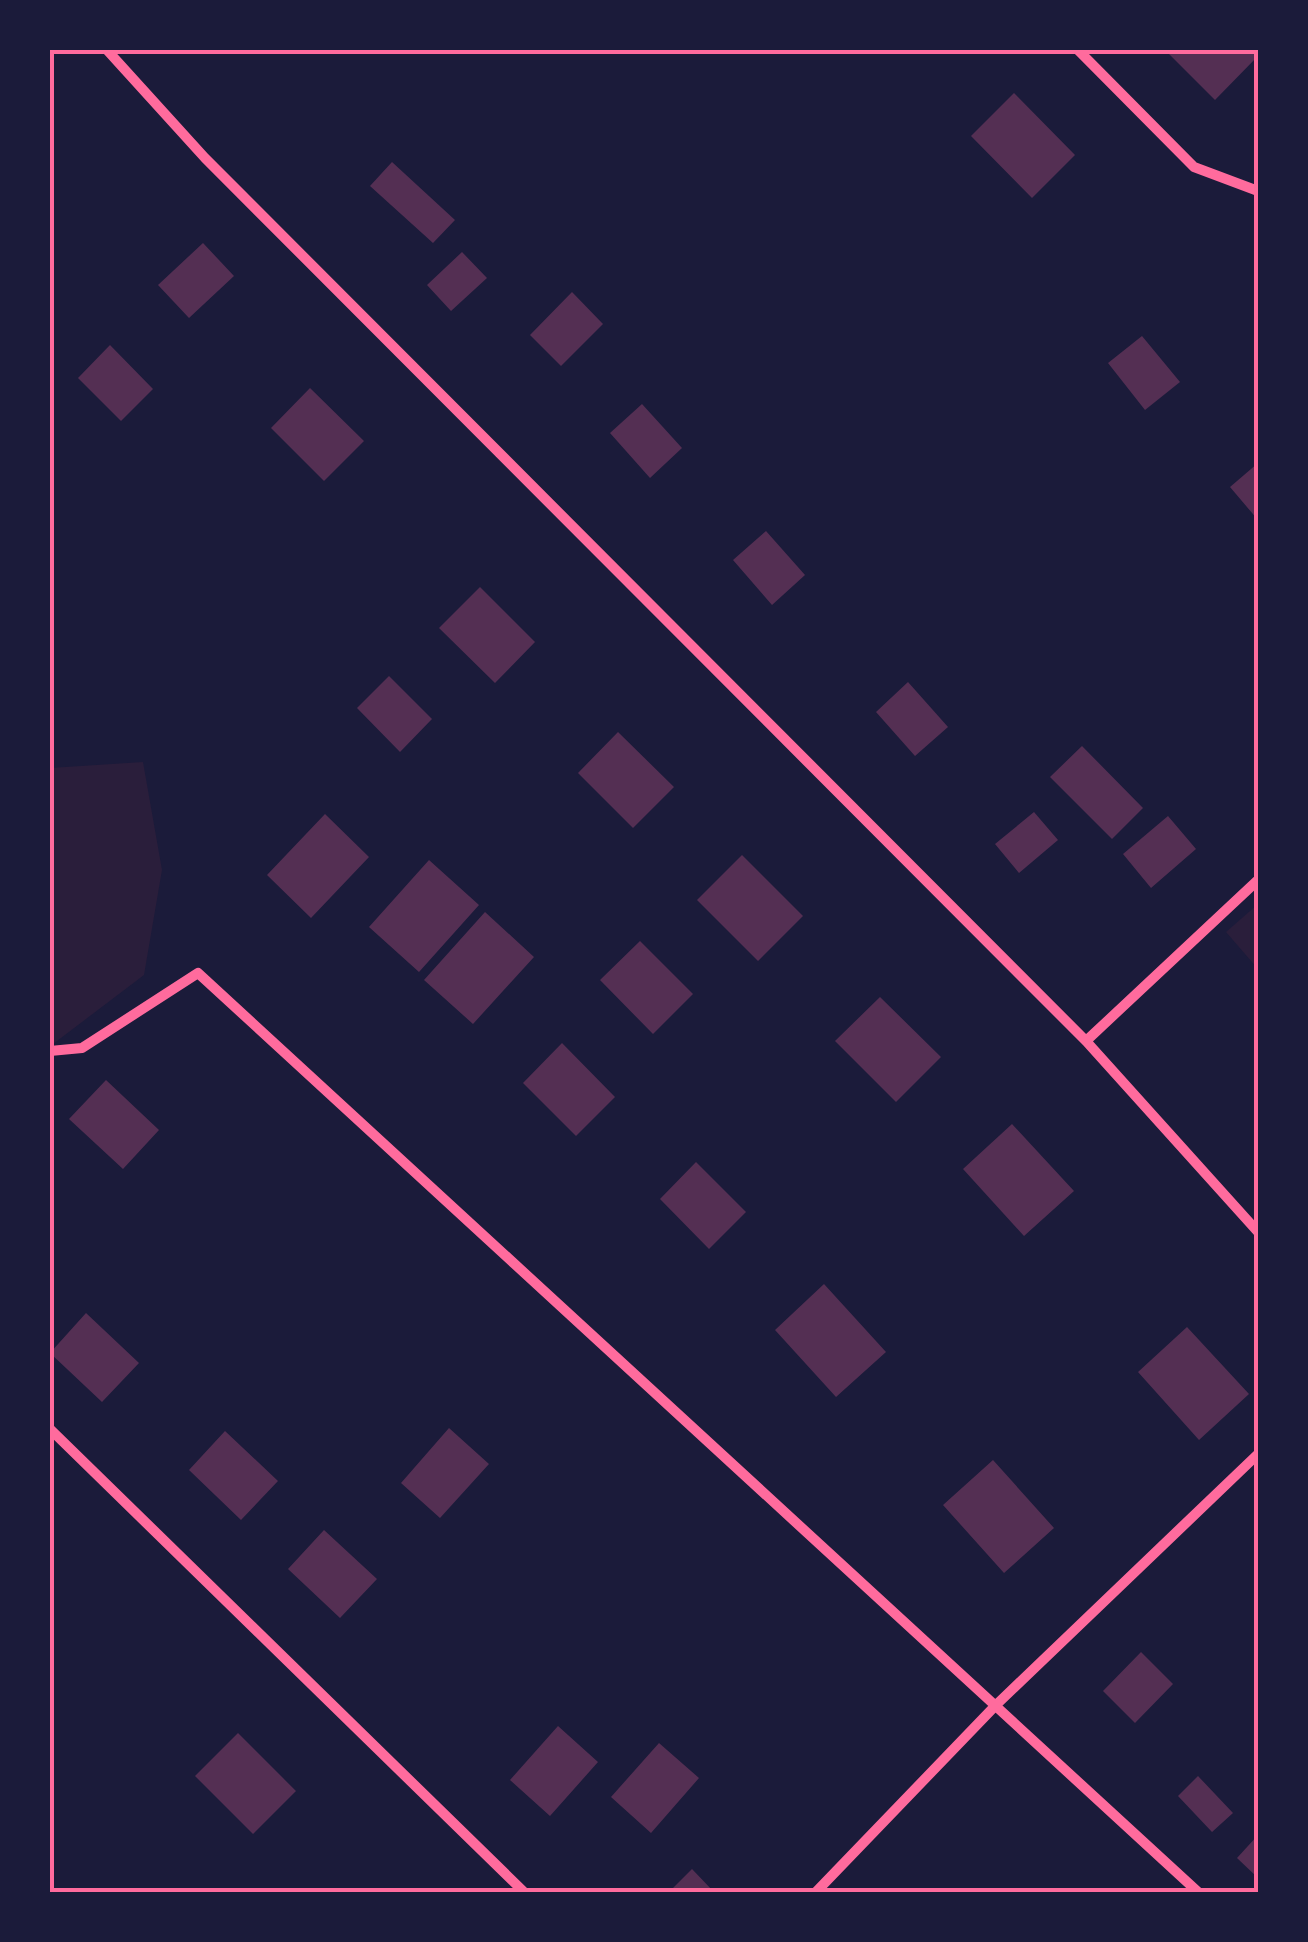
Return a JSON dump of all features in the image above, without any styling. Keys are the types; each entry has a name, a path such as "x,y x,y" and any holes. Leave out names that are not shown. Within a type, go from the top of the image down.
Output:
{"street":[{"path":"107,50 205,158 1086,1041 1258,1232"},
{"path":"1078,50 1194,167 1258,191"},
{"path":"1086,1041 1258,880"},
{"path":"50,1052 82,1048 198,973 1198,1892"},
{"path":"50,1428 524,1892"},
{"path":"816,1892 996,1705 1258,1454"}],"shaded area":[{"path":"143,762 162,870 144,975 53,1044 50,1162 50,768"},
{"path":"1258,904 1258,969 1226,932"}],"building":[{"path":"1165,50 1250,50 1257,57 1215,100"},
{"path":"1014,93 1075,155 1032,198 971,136"},
{"path":"392,162 455,220 433,243 370,186"},
{"path":"203,243 234,276 189,318 158,285"},
{"path":"462,252 487,278 451,311 427,285"},
{"path":"572,292 603,324 561,366 530,335"},
{"path":"1142,336 1180,382 1145,410 1108,363"},
{"path":"110,345 153,389 121,421 78,378"},
{"path":"310,388 364,441 324,481 271,428"},
{"path":"642,404 682,448 650,478 610,433"},
{"path":"1258,463 1258,520 1230,487"},
{"path":"766,531 805,575 772,605 733,560"},
{"path":"480,587 535,642 495,683 439,628"},
{"path":"389,676 432,719 400,752 357,708"},
{"path":"908,682 948,727 915,756 876,712"},
{"path":"618,732 674,787 633,828 578,773"},
{"path":"1082,746 1143,808 1112,839 1050,777"},
{"path":"1034,812 1058,840 1019,873 995,844"},
{"path":"325,814 369,857 311,918 267,875"},
{"path":"1168,816 1196,849 1151,888 1123,854"},
{"path":"742,855 803,916 758,961 697,900"},
{"path":"429,860 479,905 419,972 369,927"},
{"path":"485,912 534,957 473,1024 424,980"},
{"path":"640,941 693,994 653,1034 600,980"},
{"path":"880,997 941,1057 896,1102 835,1041"},
{"path":"562,1043 615,1097 576,1136 523,1083"},
{"path":"106,1080 159,1130 123,1169 69,1119"},
{"path":"1012,1124 1074,1191 1024,1236 963,1169"},
{"path":"696,1162 746,1212 709,1249 660,1199"},
{"path":"824,1284 886,1352 836,1397 775,1330"},
{"path":"86,1313 139,1363 102,1402 50,1353"},
{"path":"1187,1327 1249,1394 1199,1440 1138,1372"},
{"path":"449,1428 489,1464 440,1518 401,1483"},
{"path":"225,1431 278,1481 241,1520 189,1470"},
{"path":"993,1460 1054,1528 1004,1573 943,1505"},
{"path":"324,1530 377,1579 340,1618 288,1569"},
{"path":"1141,1652 1173,1684 1135,1723 1103,1691"},
{"path":"558,1726 598,1762 550,1816 510,1780"},
{"path":"238,1733 296,1791 253,1834 195,1776"},
{"path":"659,1743 699,1778 651,1833 611,1797"},
{"path":"1198,1776 1233,1813 1212,1832 1178,1796"},
{"path":"1258,1835 1258,1878 1237,1858"},
{"path":"692,1869 714,1892 669,1892"}]}
